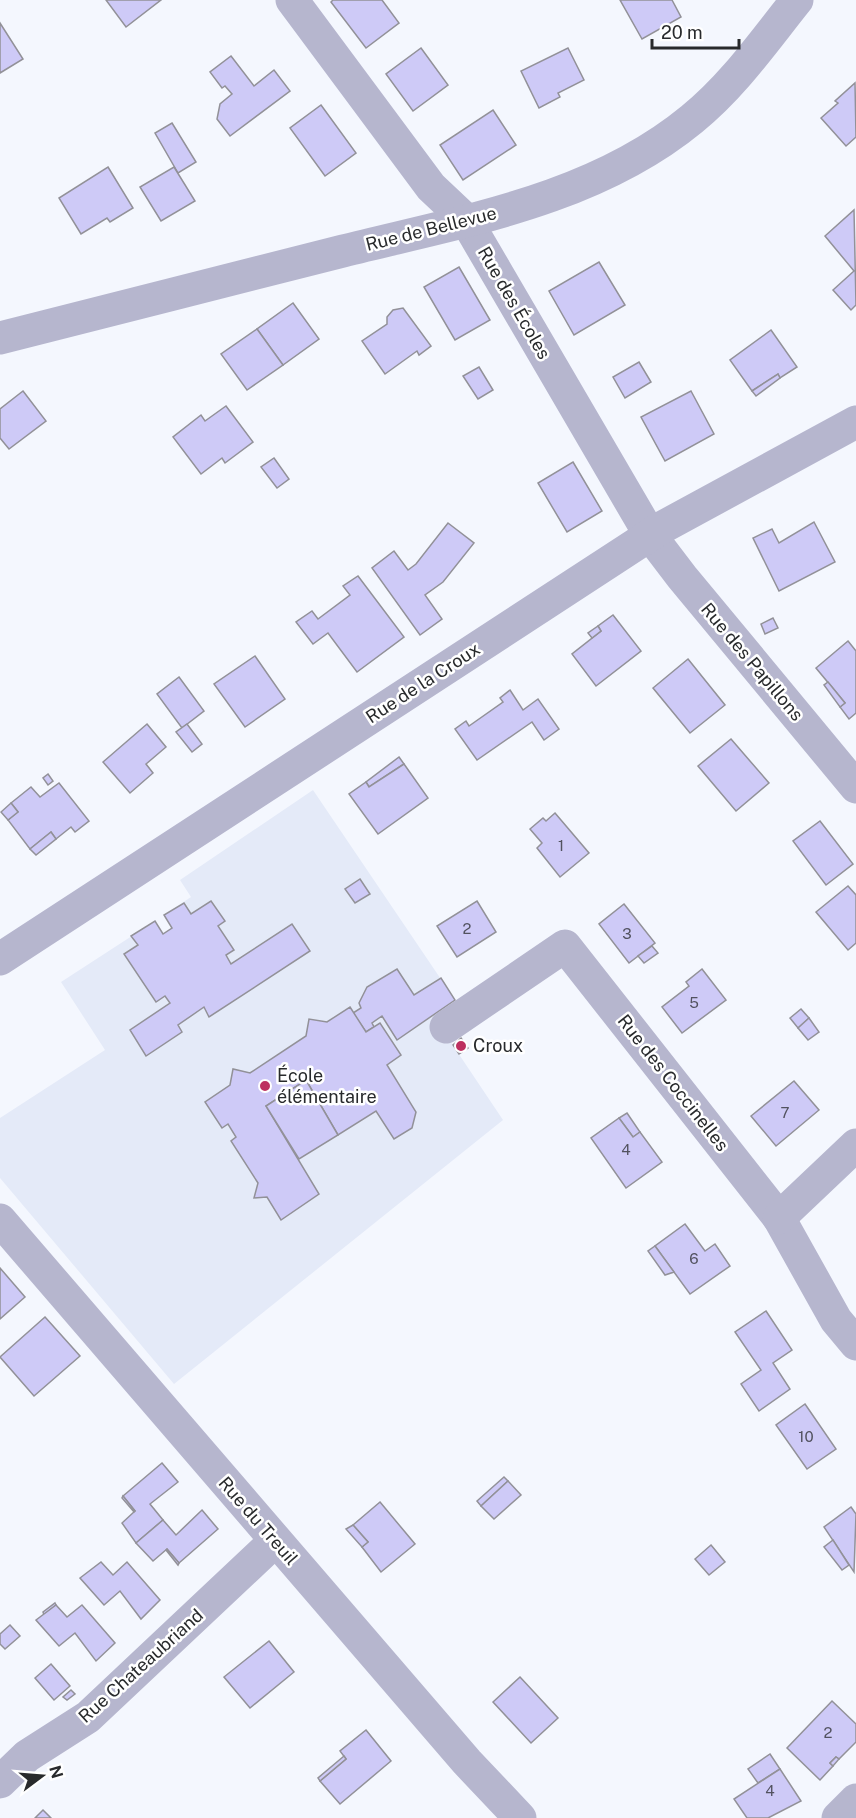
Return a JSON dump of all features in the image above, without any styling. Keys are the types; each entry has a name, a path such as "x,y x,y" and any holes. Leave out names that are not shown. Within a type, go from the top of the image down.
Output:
{"street":[{"name":"Rue des Écoles","path":"292,0 431,187 466,220 650,535"},
{"name":"Rue de Bellevue","path":"0,338 513,208 581,185 620,167 693,119 723,91 796,0"},
{"name":"Rue de la Croux","path":"0,959 650,535 692,509 856,422"},
{"name":"Rue des Papillons","path":"650,535 682,577 856,787"},
{"name":"Rue des Coccinelles","path":"446,1027 565,946 779,1218 836,1320 856,1344"},
{"path":"779,1218 856,1145"},
{"name":"Rue du Treuil","path":"0,1220 467,1762 520,1818"},
{"name":"Rue Chateaubriand","path":"0,1782 27,1756 88,1717 275,1541"},
{"path":"838,1818 856,1800"}],"shaded area":[{"name":"École élémentaire","path":"313,790 455,1000 434,1017 503,1120 174,1384 0,1178 0,1118 105,1050 61,982 155,921 163,933 172,928 164,915 191,897 180,880"}],"building":[{"path":"106,0 161,0 126,27"},
{"path":"333,0 382,0 399,23 366,48 331,2"},
{"path":"620,0 672,0 681,17 642,39"},
{"path":"0,23 23,59 0,73"},
{"path":"421,48 448,85 413,111 386,74"},
{"path":"568,48 584,80 558,93 560,97 539,108 521,71"},
{"path":"231,56 254,86 274,70 290,91 230,136 217,119 220,104 232,94 225,86 222,88 210,72"},
{"path":"855,83 856,137 846,146 821,118 838,103 835,101"},
{"path":"321,105 356,153 325,176 290,128"},
{"path":"493,110 516,145 463,180 440,145"},
{"path":"172,123 196,162 178,173 155,133"},
{"path":"108,167 133,208 110,222 107,218 81,234 59,198"},
{"path":"174,167 195,201 161,221 140,187"},
{"path":"854,210 856,305 851,310 833,290 854,271 825,236"},
{"path":"599,262 625,305 574,335 549,291"},
{"path":"459,267 490,320 455,340 424,287"},
{"path":"293,303 319,339 283,365 257,329"},
{"path":"403,308 431,346 419,355 417,351 385,374 362,341 387,324 387,317 393,310"},
{"path":"257,329 283,365 247,390 221,354"},
{"path":"771,330 797,367 780,378 778,374 752,391 730,360"},
{"path":"639,362 651,382 625,398 613,377"},
{"path":"479,367 493,390 478,399 463,376"},
{"path":"778,374 780,378 756,396 752,391"},
{"path":"23,391 46,421 9,449 0,438 0,409"},
{"path":"691,391 714,434 665,461 641,417"},
{"path":"226,406 253,442 225,463 222,458 201,474 173,437 201,415 205,421"},
{"path":"274,458 289,479 277,488 261,467"},
{"path":"573,462 602,511 567,532 538,483"},
{"path":"814,522 835,562 779,591 753,538 772,529 779,543"},
{"path":"448,523 474,543 443,582 425,595 442,619 420,635 372,568 394,551 408,570 416,564"},
{"path":"358,576 404,637 357,672 328,633 313,644 296,622 312,611 318,619 350,595 343,586"},
{"path":"613,615 641,651 596,686 572,654 601,631 598,626"},
{"path":"773,618 778,628 765,634 761,624"},
{"path":"598,626 601,631 592,638 588,633"},
{"path":"848,641 856,651 856,713 849,719 840,707 845,703 816,668"},
{"path":"255,656 285,699 245,727 214,684"},
{"path":"688,659 725,705 690,733 653,688"},
{"path":"179,677 204,711 182,728 157,694"},
{"path":"828,682 845,703 840,707 824,685"},
{"path":"510,690 523,710 538,699 559,729 544,740 532,722 477,760 455,729 466,721 469,726 503,702 500,698"},
{"path":"147,724 166,747 146,764 153,773 130,793 103,762"},
{"path":"187,724 202,744 192,752 176,732"},
{"path":"731,739 769,783 736,811 698,766"},
{"path":"399,757 404,764 369,787 366,782"},
{"path":"404,764 428,798 378,834 349,794 366,782 369,787"},
{"path":"48,774 53,781 48,785 43,778"},
{"path":"59,783 89,821 75,832 71,827 56,839 51,832 30,849 8,820 18,812 11,803 31,787 40,797"},
{"path":"11,803 18,812 8,820 1,812"},
{"path":"555,813 589,853 560,877 537,848 542,843 530,829 543,818 546,821"},
{"path":"820,821 853,864 826,885 793,841"},
{"path":"51,832 56,839 36,855 30,849"},
{"path":"360,879 370,894 355,903 345,889"},
{"path":"848,886 856,895 856,943 848,950 816,912"},
{"path":"211,901 225,921 218,926 234,950 226,955 231,964 292,924 310,951 209,1017 204,1007 178,1025 182,1032 146,1056 130,1030 170,1003 165,996 156,1002 124,954 138,945 131,936 155,921 163,934 172,928 164,915 184,903 191,914"},
{"path":"477,901 496,932 457,957 437,926"},
{"path":"624,904 655,943 629,963 599,924"},
{"path":"652,946 658,953 644,963 638,956"},
{"path":"397,969 414,995 441,978 455,1000 397,1040 382,1016 372,1023 374,1027 366,1032 353,1013 361,1008 359,1003 367,987"},
{"path":"702,969 726,1000 682,1033 662,1007 689,986 686,982"},
{"path":"350,1007 366,1032 380,1023 401,1055 387,1065 416,1112 412,1128 394,1139 376,1111 338,1135 306,1080 266,1106 319,1194 281,1220 267,1197 254,1198 258,1183 231,1141 236,1137 228,1124 222,1128 205,1102 230,1085 233,1069 250,1073 306,1036 309,1019 327,1022"},
{"path":"801,1009 809,1018 798,1028 790,1018"},
{"path":"809,1018 819,1032 808,1040 798,1028"},
{"name":"Croux","path":"461,1038 468,1048 459,1054 453,1045"},
{"path":"306,1080 338,1135 299,1159 266,1106"},
{"path":"794,1081 819,1110 776,1146 751,1116"},
{"path":"627,1113 640,1132 633,1137 619,1118"},
{"path":"619,1118 633,1137 640,1132 662,1162 626,1188 591,1138"},
{"path":"685,1224 705,1251 715,1244 730,1266 690,1294 655,1246"},
{"path":"655,1246 674,1272 665,1275 648,1251"},
{"path":"0,1268 25,1297 0,1319"},
{"path":"766,1311 792,1350 773,1363 790,1389 759,1411 741,1384 761,1370 735,1332"},
{"path":"45,1317 80,1356 34,1396 0,1357"},
{"path":"805,1404 836,1449 807,1469 776,1425"},
{"path":"162,1463 178,1482 150,1504 163,1520 136,1543 122,1523 135,1511 123,1496"},
{"path":"504,1477 508,1481 481,1506 477,1501"},
{"path":"508,1481 521,1495 494,1519 481,1506"},
{"path":"123,1496 135,1511 134,1512 122,1498"},
{"path":"380,1502 415,1544 381,1572 362,1547 368,1542 353,1525"},
{"path":"851,1507 856,1514 854,1572 824,1527"},
{"path":"202,1510 218,1529 179,1563 167,1549 153,1561 136,1543 163,1520 176,1535"},
{"path":"353,1525 368,1542 362,1547 346,1529"},
{"path":"833,1540 849,1565 842,1570 824,1547"},
{"path":"711,1545 725,1562 709,1575 695,1559"},
{"path":"166,1550 179,1563 178,1565"},
{"path":"101,1562 113,1575 127,1562 160,1600 141,1619 120,1591 104,1605 80,1578"},
{"path":"55,1603 56,1605 44,1615 43,1612"},
{"path":"56,1605 67,1617 82,1605 115,1643 96,1661 75,1633 59,1646 36,1620"},
{"path":"10,1625 20,1636 5,1649 0,1644 0,1634"},
{"path":"269,1641 294,1672 250,1708 224,1677"},
{"path":"51,1664 70,1686 54,1700 35,1678"},
{"path":"520,1677 558,1718 531,1743 493,1702"},
{"path":"71,1690 75,1694 67,1700 63,1697"},
{"path":"832,1701 856,1724 856,1742 839,1759 836,1757 830,1763 833,1766 820,1780 787,1748"},
{"path":"366,1730 391,1761 340,1804 320,1781 346,1759 340,1751"},
{"path":"770,1754 780,1769 758,1783 748,1769"},
{"path":"344,1756 346,1759 320,1781 318,1778"},
{"path":"836,1757 839,1759 833,1766 830,1763"},
{"path":"780,1769 801,1801 768,1818 747,1818 734,1799"},
{"path":"43,1810 51,1818 35,1818"}],"place":[{"name":"Croux","path":"461,1046"},
{"name":"École élémentaire","path":"265,1086"}]}
